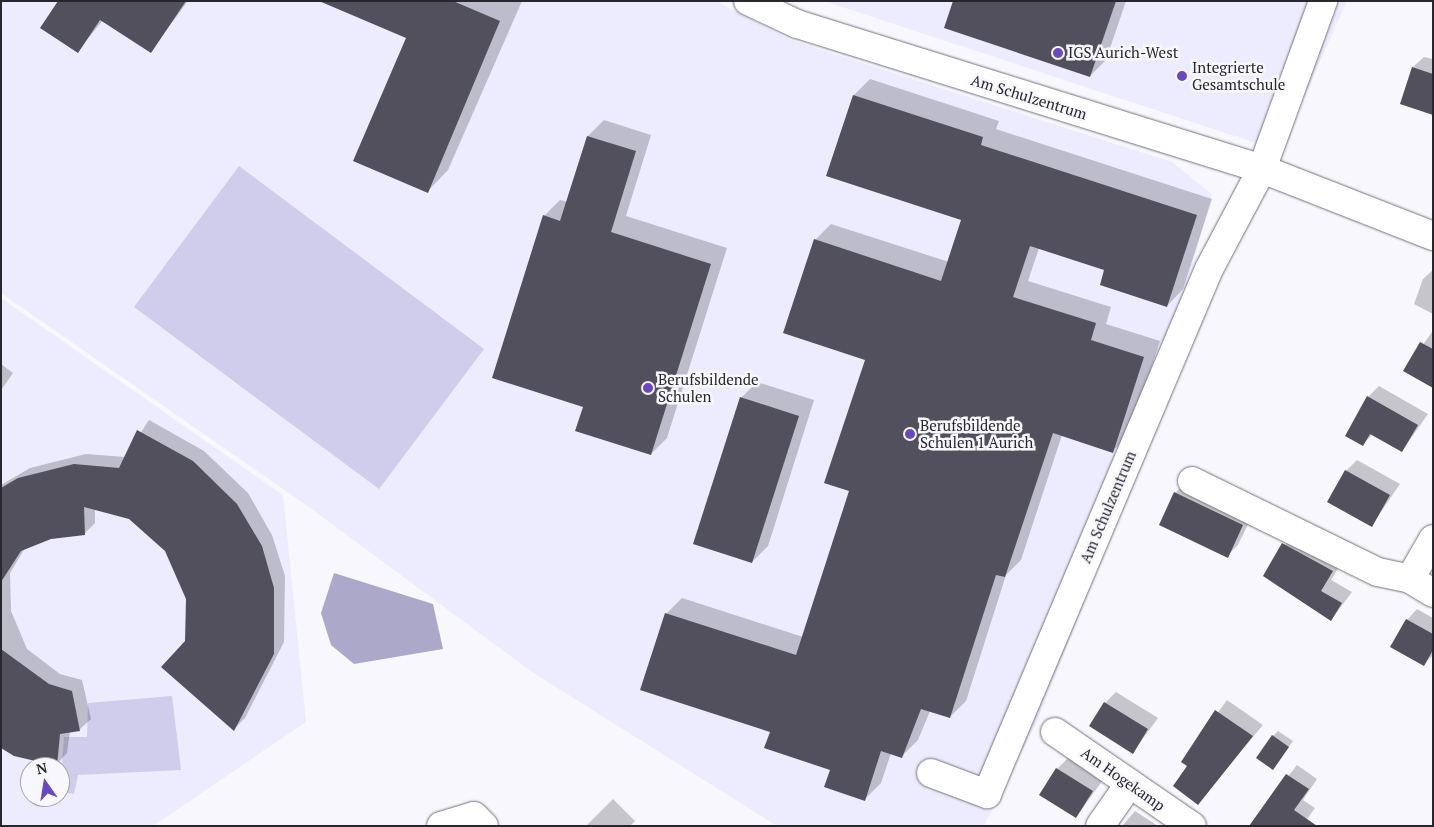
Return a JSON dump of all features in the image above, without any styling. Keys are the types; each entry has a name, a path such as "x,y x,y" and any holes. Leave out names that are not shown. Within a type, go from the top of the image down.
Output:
{"street":[{"name":"Am Schulzentrum","path":"748,1 797,24 1262,169 1433,236"},
{"name":"Am Schulzentrum","path":"931,773 987,794 1210,268 1262,169 1323,1"},
{"path":"1192,482 1378,572 1421,586 1433,539"},
{"name":"Am Hogekamp","path":"1055,732 1192,826"},
{"path":"1100,826 1130,783"},
{"path":"441,826 474,816 484,826"}],"shaded area":[{"name":"Berufsbildende Schulen","path":"1,1 716,1 791,40 1172,162 1212,194 1131,484 1037,721 984,826 777,826 532,672 309,507 1,293"},
{"name":"Integrierte Gesamtschule","path":"824,1 1347,1 1280,151"},
{"path":"239,166 484,349 379,489 134,307"},
{"path":"1,298 283,495 306,722 153,826 1,826"},
{"path":"334,573 433,604 443,649 354,664 331,645 321,613"},
{"path":"172,696 181,770 78,775 74,794 70,793 70,757 63,757 64,737 87,737 88,703"}],"building":[{"path":"58,1 186,1 151,53 100,20 78,53 40,28"},
{"path":"319,1 453,1 500,21 428,193 353,161 406,38"},
{"name":"IGS Aurich-West","path":"953,1 1116,1 1090,77 944,28"},
{"path":"1412,67 1433,74 1433,115 1400,104"},
{"name":"Berufsbildende Schulen 1 Aurich","path":"853,95 983,137 981,145 1197,215 1167,307 1100,285 1104,270 1030,246 1013,297 1096,323 1091,340 1144,357 1113,453 1053,433 1005,577 996,575 950,718 921,709 902,758 881,751 865,801 824,787 830,770 764,748 770,732 640,690 665,613 796,655 849,491 824,483 865,360 783,333 814,239 941,281 961,220 826,176"},
{"path":"587,136 636,151 611,232 711,264 651,455 575,431 583,407 492,378 543,215 560,221"},
{"path":"1420,342 1433,349 1433,388 1403,371"},
{"path":"1367,396 1418,425 1402,452 1370,434 1363,446 1345,436"},
{"path":"740,397 799,416 752,563 693,544"},
{"path":"137,430 193,461 237,504 262,546 274,588 274,654 234,731 161,667 185,641 186,599 165,551 129,519 84,507 85,535 51,539 21,551 1,582 1,488 18,478 74,464 119,468"},
{"path":"1345,470 1390,495 1372,527 1327,502"},
{"path":"1174,492 1243,525 1228,558 1159,525"},
{"path":"1282,543 1333,571 1321,591 1342,603 1331,621 1263,576"},
{"path":"1406,619 1433,634 1433,650 1424,666 1390,647"},
{"path":"1,649 49,684 72,691 80,731 60,734 58,757 20,757 1,748"},
{"path":"1104,702 1148,729 1133,754 1089,726"},
{"path":"1215,710 1253,736 1198,805 1173,786 1187,766 1181,762"},
{"path":"1272,735 1289,747 1273,770 1256,758"},
{"path":"1056,768 1093,791 1076,818 1039,795"},
{"path":"1286,774 1309,789 1294,810 1317,826 1249,826"}],"place":[{"name":"IGS Aurich-West","path":"1058,53"},
{"name":"Integrierte Gesamtschule","path":"1182,76"},
{"name":"Berufsbildende Schulen","path":"648,388"},
{"name":"Berufsbildende Schulen 1 Aurich","path":"910,434"}]}
